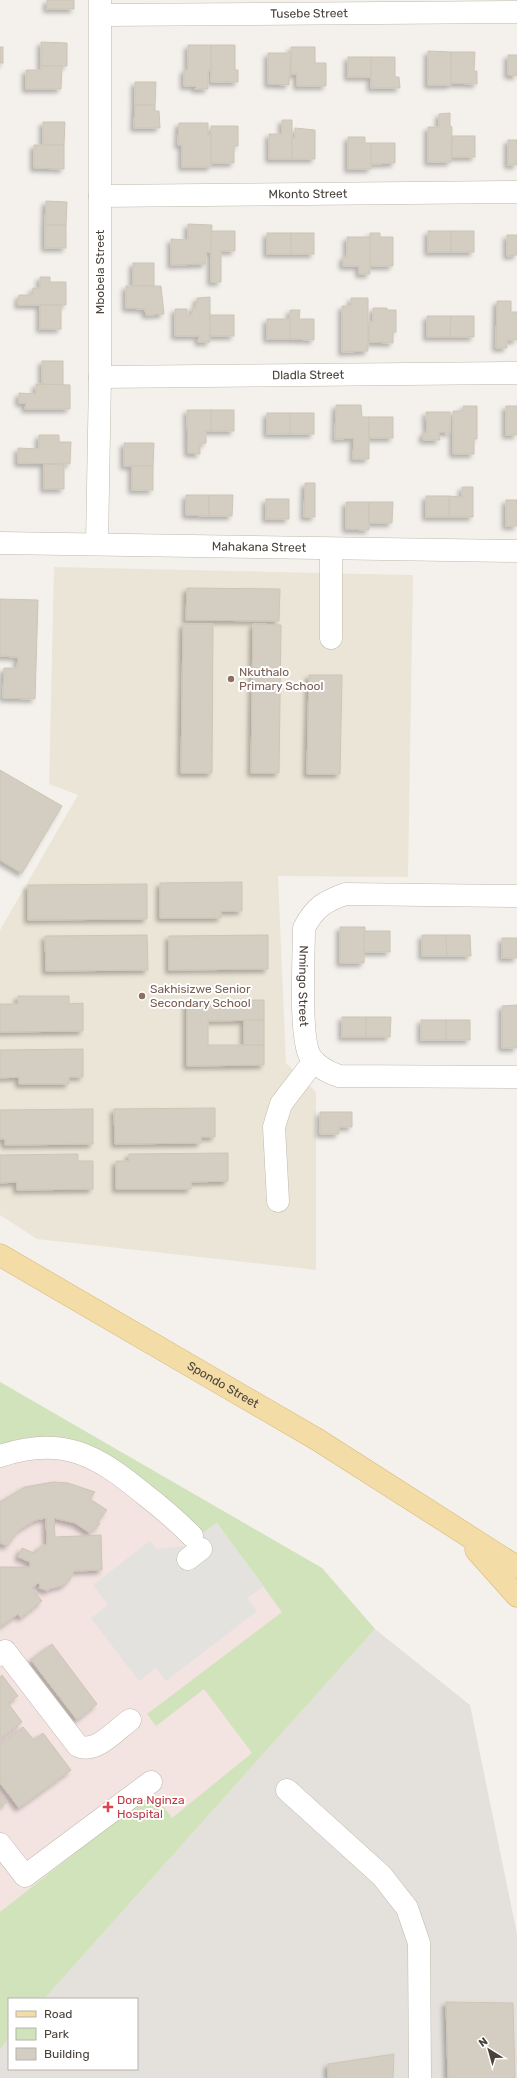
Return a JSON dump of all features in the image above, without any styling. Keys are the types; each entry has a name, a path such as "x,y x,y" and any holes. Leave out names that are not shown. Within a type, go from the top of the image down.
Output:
{"main road":[{"name":"Spondo Street","path":"0,1255 318,1440 517,1567"},
{"name":"Spondo Street","path":"442,1519 480,1554 517,1596"}],"street":[{"name":"Tusebe Street","path":"100,7 517,12"},
{"name":"Mbobela Street","path":"97,544 100,377 100,7"},
{"name":"Mkonto Street","path":"100,196 517,192"},
{"name":"Dladla Street","path":"100,377 517,373"},
{"name":"Mahakana Street","path":"0,544 97,544 517,551"},
{"path":"331,549 331,638"},
{"name":"Nmingo Street","path":"517,896 345,894 325,902 312,914 304,928 304,1037 309,1055 326,1072 339,1076 517,1077"},
{"path":"278,1201 274,1127 281,1104 314,1061"},
{"path":"0,1456 29,1448 48,1447 86,1454 103,1462 119,1473 177,1520 194,1548"},
{"path":"0,1655 5,1651 78,1746 89,1748 96,1746 130,1720"},
{"path":"0,1844 25,1876 151,1782"},
{"path":"287,1790 382,1876 407,1908 418,1943 420,2078"}],"shaded area":[{"path":"54,567 413,575 408,877 278,876 286,1063 316,1092 316,1270 37,1239 0,1215 0,930 78,795 49,784"},
{"name":"Dora Nginza Hospital","path":"0,1382 322,1568 375,1629 45,1998 8,1998 8,2040 0,2049"},
{"path":"216,1523 264,1586 247,1598 257,1611 166,1681 156,1668 139,1681 91,1618 108,1605 93,1585 150,1541 156,1549 186,1546"},
{"path":"375,1629 470,1705 517,1934 517,2078 0,2078 0,2049 8,2040 8,2070 138,2070 138,1998 45,1998"}],"green space":[{"path":"0,1382 322,1568 375,1629 45,1998 8,1998 8,2040 0,2049 0,1912 153,1792 172,1818 252,1753 204,1689 156,1726 147,1714 282,1612 217,1523 202,1534 43,1437 25,1438 0,1444"}],"building":[{"path":"47,0 74,0 74,9 47,9"},
{"path":"41,42 67,43 67,66 41,66"},
{"path":"188,45 211,45 211,71 208,71 208,89 195,89 196,86 184,86 184,70 188,70"},
{"path":"211,45 235,45 235,70 238,70 238,82 211,82"},
{"path":"0,47 3,47 3,63 0,63"},
{"path":"291,47 315,47 315,63 326,63 326,86 297,86 297,74 291,74"},
{"path":"428,51 451,52 451,85 428,85"},
{"path":"451,52 475,52 474,71 477,71 477,84 451,83"},
{"path":"268,53 291,53 289,85 268,84"},
{"path":"508,55 517,55 517,76 508,75"},
{"path":"348,57 371,57 371,77 348,77"},
{"path":"371,57 395,57 395,77 399,77 400,88 371,88"},
{"path":"41,66 62,66 61,89 26,89 26,70 41,70"},
{"path":"135,82 156,82 155,105 135,105"},
{"path":"135,105 155,105 155,111 159,111 160,128 134,128"},
{"path":"450,113 450,126 452,127 451,162 428,162 428,127 439,127 439,114"},
{"path":"282,120 292,120 292,159 269,159 269,134 282,134"},
{"path":"43,122 65,122 64,145 43,145"},
{"path":"179,123 208,123 208,135 211,135 211,167 182,167 182,145 178,145"},
{"path":"211,126 238,126 238,146 234,146 234,163 211,163"},
{"path":"295,128 315,130 315,159 292,159 292,138 295,138"},
{"path":"452,136 475,136 475,157 452,157"},
{"path":"348,137 365,137 365,143 371,143 371,169 348,169"},
{"path":"508,140 517,140 517,165 508,165"},
{"path":"371,143 395,143 395,163 371,164"},
{"path":"34,145 64,145 64,169 34,168"},
{"path":"46,201 67,202 66,225 45,225"},
{"path":"188,224 212,225 211,252 206,252 206,264 171,265 171,239 188,240"},
{"path":"45,225 66,225 66,248 45,248"},
{"path":"211,231 235,231 235,251 221,251 221,282 211,282"},
{"path":"428,231 451,231 451,252 428,252"},
{"path":"451,231 474,231 474,252 451,252"},
{"path":"267,233 291,233 291,254 267,254"},
{"path":"291,233 314,233 314,254 291,254"},
{"path":"370,233 380,233 380,237 393,237 393,266 370,266"},
{"path":"507,235 517,235 517,255 507,256"},
{"path":"347,237 370,237 370,274 359,274 359,266 343,266 343,257 347,256"},
{"path":"133,263 154,263 154,286 133,286"},
{"path":"40,277 50,277 50,282 66,282 66,305 18,305 19,295 32,295 33,288 40,288"},
{"path":"126,286 161,286 164,314 146,315 145,309 126,308"},
{"path":"210,297 210,342 198,342 199,336 175,336 175,309 187,309 187,315 192,315 192,307 196,308 197,298"},
{"path":"351,298 368,298 368,351 342,352 342,306 351,306"},
{"path":"497,301 511,301 511,312 517,312 517,340 507,340 507,348 496,348"},
{"path":"40,305 61,305 61,329 40,329"},
{"path":"373,308 387,308 387,310 396,310 396,332 393,332 393,343 369,342 369,322 373,322"},
{"path":"290,310 300,310 299,319 314,319 314,340 290,339"},
{"path":"210,315 234,315 234,336 210,336"},
{"path":"427,316 451,316 450,337 427,337"},
{"path":"451,316 474,316 474,337 450,337"},
{"path":"267,319 290,319 290,339 267,339"},
{"path":"42,361 63,361 63,385 42,385"},
{"path":"36,384 70,385 70,409 25,409 26,403 19,403 19,393 36,394"},
{"path":"336,405 361,405 362,417 369,417 369,459 353,459 354,438 335,439"},
{"path":"463,406 477,406 477,439 474,439 474,454 453,454 453,411 463,411"},
{"path":"506,406 517,406 517,435 506,435"},
{"path":"187,410 211,410 211,431 206,431 206,443 200,444 200,454 188,453"},
{"path":"211,410 234,410 234,431 211,431"},
{"path":"426,412 450,412 450,433 439,432 440,440 423,440 423,433 427,432"},
{"path":"267,413 290,413 290,434 267,434"},
{"path":"290,413 314,413 314,434 290,434"},
{"path":"369,417 393,417 393,438 369,438"},
{"path":"39,435 59,435 59,442 71,442 70,464 18,463 18,448 39,449"},
{"path":"124,443 154,443 153,466 124,466"},
{"path":"44,464 64,465 64,489 44,489"},
{"path":"132,466 153,466 153,490 132,490"},
{"path":"305,483 315,483 315,517 304,517"},
{"path":"462,487 473,487 473,517 449,517 449,496 462,497"},
{"path":"186,495 209,495 209,516 186,515"},
{"path":"209,495 233,495 232,516 209,516"},
{"path":"426,496 449,496 449,517 426,517"},
{"path":"266,499 289,499 289,519 266,519"},
{"path":"506,500 517,500 517,526 506,526"},
{"path":"346,502 369,502 369,530 346,529"},
{"path":"369,502 393,502 392,523 369,523"},
{"path":"187,588 280,589 279,621 186,620"},
{"path":"0,599 38,600 35,699 3,698 4,668 17,668 18,657 0,656"},
{"path":"183,624 213,624 212,773 181,773"},
{"path":"253,624 281,625 279,773 251,773"},
{"path":"309,675 342,675 340,774 307,774"},
{"path":"0,770 62,806 22,873 0,860"},
{"path":"242,882 242,911 221,911 221,918 160,918 160,883"},
{"path":"147,884 147,919 28,920 28,885"},
{"path":"340,927 365,927 364,963 340,963"},
{"path":"364,931 390,931 390,952 364,952"},
{"path":"147,935 148,970 46,971 45,936"},
{"path":"268,935 268,969 169,970 169,936"},
{"path":"422,935 446,935 447,956 422,956"},
{"path":"446,935 470,935 471,956 447,956"},
{"path":"502,938 517,938 517,958 502,958"},
{"path":"18,996 69,996 69,1004 83,1003 83,1031 0,1032 0,1004 18,1004"},
{"path":"264,1000 264,1020 208,1021 208,1045 264,1045 264,1065 187,1066 187,1001"},
{"path":"517,1005 517,1048 502,1048 502,1006"},
{"path":"342,1017 366,1017 366,1037 342,1037"},
{"path":"366,1017 391,1017 390,1037 366,1037"},
{"path":"244,1020 264,1020 264,1045 244,1045"},
{"path":"421,1020 446,1020 446,1040 421,1040"},
{"path":"446,1020 470,1020 470,1040 446,1040"},
{"path":"83,1049 83,1077 69,1077 69,1084 19,1084 19,1077 0,1078 0,1050"},
{"path":"215,1108 215,1137 201,1137 201,1143 115,1144 114,1109"},
{"path":"93,1109 93,1144 5,1145 5,1139 0,1139 0,1110"},
{"path":"320,1112 352,1112 352,1127 339,1127 339,1134 320,1134"},
{"path":"228,1153 228,1181 191,1182 191,1189 116,1189 116,1161 129,1161 129,1154"},
{"path":"78,1154 78,1161 93,1161 93,1189 17,1190 17,1182 0,1183 0,1155"},
{"path":"53,1482 68,1483 95,1492 90,1499 107,1510 98,1521 100,1524 90,1533 75,1523 54,1518 55,1537 101,1535 102,1570 74,1571 70,1579 64,1585 49,1589 48,1591 39,1588 40,1585 38,1583 32,1588 42,1601 21,1618 18,1614 0,1627 0,1567 30,1567 30,1562 18,1557 22,1548 34,1553 43,1545 47,1545 46,1518 36,1520 19,1530 7,1546 0,1543 0,1502 25,1487"},
{"path":"52,1644 97,1704 77,1720 31,1660"},
{"path":"2,1675 18,1696 8,1703 22,1722 0,1739 0,1677"},
{"path":"23,1727 34,1740 43,1733 71,1770 19,1808 0,1783 0,1744"},
{"path":"0,1793 7,1802 0,1807"},
{"path":"446,2002 513,2003 515,2078 448,2078"},
{"path":"394,2054 393,2078 328,2078 328,2064"}],"place":[{"name":"Nkuthalo Primary School","path":"231,679"},
{"name":"Sakhisizwe Senior Secondary School","path":"142,996"},
{"name":"Dora Nginza Hospital","path":"108,1807"}]}
